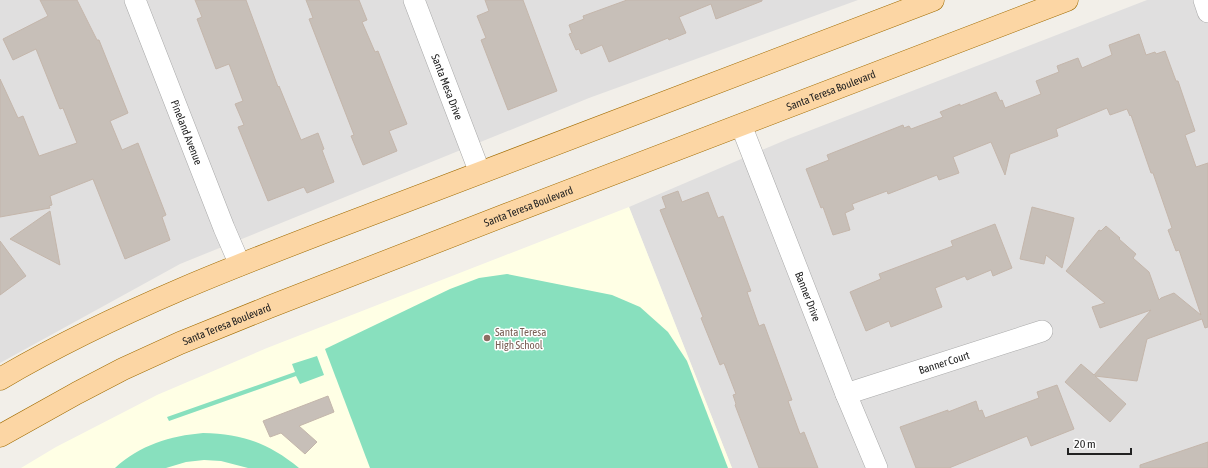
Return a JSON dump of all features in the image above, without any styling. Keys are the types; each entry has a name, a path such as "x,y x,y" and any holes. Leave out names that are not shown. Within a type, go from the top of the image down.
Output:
{"main road":[{"path":"0,379 71,340 118,317 240,265 933,0"},
{"name":"Santa Teresa Boulevard","path":"0,436 77,392 180,343 381,263 1067,0"}],"street":[{"name":"Pineland Avenue","path":"135,0 224,228 240,265"},
{"name":"Santa Mesa Drive","path":"414,0 480,173"},
{"path":"1204,0 1208,12"},
{"name":"Banner Drive","path":"741,125 846,394 877,468"},
{"name":"Banner Court","path":"846,394 1042,331"}],"shaded area":[{"path":"0,0 858,0 589,98 180,264 0,363"},
{"path":"1147,0 1208,0 1208,468 732,468 629,207 788,139"},
{"name":"Santa Teresa High School","path":"629,207 732,468 21,468 56,447 157,395 267,348"}],"green space":[{"name":"Santa Teresa High School","path":"507,274 612,295 640,307 668,332 687,361 728,468 370,468 325,349 450,289 479,278"},
{"path":"317,356 324,375 300,384 296,376 169,421 167,417 295,372 292,364"},
{"path":"203,433 231,435 266,446 288,459 299,468 248,468 221,461 204,460 186,462 166,468 115,468 135,453 156,443 179,436"}],"building":[{"path":"40,0 77,0 97,40 99,40 128,113 110,121 122,150 138,143 166,215 162,217 170,240 125,259 93,179 50,196 52,205 49,206 50,208 0,217 0,79 18,118 23,116 39,156 77,143 63,108 60,109 36,49 13,60 3,39 48,16"},
{"path":"195,0 246,0 278,87 279,86 301,140 318,133 324,149 322,150 334,182 307,193 304,187 268,201 238,127 244,125 235,104 243,101 229,64 216,69 197,19 202,17"},
{"path":"306,0 359,0 367,20 362,22 375,52 378,51 407,124 389,131 397,151 363,165 351,136 354,135 309,19 313,18"},
{"path":"485,0 523,0 557,91 508,110 481,40 486,38 477,16 489,11"},
{"path":"627,0 762,1 716,19 711,4 679,17 686,33 669,40 668,38 609,62 602,45 581,54 579,49 576,50 569,34 572,33 569,25 584,19 583,16"},
{"path":"1139,34 1146,55 1165,51 1176,81 1178,81 1195,131 1185,135 1196,167 1208,163 1208,327 1205,328 1202,319 1147,339 1137,381 1095,376 1126,404 1110,422 1065,382 1081,364 1094,375 1151,310 1100,328 1092,307 1105,303 1066,271 1099,230 1101,231 1106,226 1136,254 1133,258 1149,272 1159,300 1174,293 1201,315 1179,250 1176,251 1168,230 1172,228 1153,173 1151,173 1131,115 1130,116 1127,109 1110,115 1107,108 1056,129 1058,136 1010,154 1005,175 991,142 953,157 959,173 939,180 937,175 888,194 887,191 852,204 854,209 845,213 850,230 833,235 823,207 821,208 806,169 829,160 827,155 903,125 904,128 909,126 911,129 943,117 940,112 996,92 1000,101 1002,100 1005,108 1041,94 1036,81 1059,72 1057,66 1078,58 1082,68 1112,55 1109,45"},
{"path":"678,191 682,202 708,192 718,218 723,216 751,291 747,292 759,326 764,324 792,400 788,401 800,434 804,432 818,468 759,468 735,405 733,395 736,394 724,363 720,365 701,318 703,317 660,210 666,208 662,197"},
{"path":"1032,207 1074,218 1062,268 1046,255 1044,264 1020,259"},
{"path":"50,211 60,265 10,239"},
{"path":"995,224 1012,268 993,276 991,270 967,280 965,276 935,288 942,307 891,327 889,321 866,331 850,292 881,279 879,274 953,246 951,241"},
{"path":"0,241 26,276 0,295"},
{"path":"1057,385 1074,429 1031,446 1027,436 949,468 916,468 900,427 948,410 948,412 976,401 979,411 982,410 985,418 1039,398 1037,392"},
{"path":"328,396 334,412 299,426 317,442 305,454 281,433 270,437 263,421"},
{"path":"1208,442 1208,468 1140,468 1140,465"}],"place":[{"name":"Santa Teresa High School","path":"487,338"}]}
